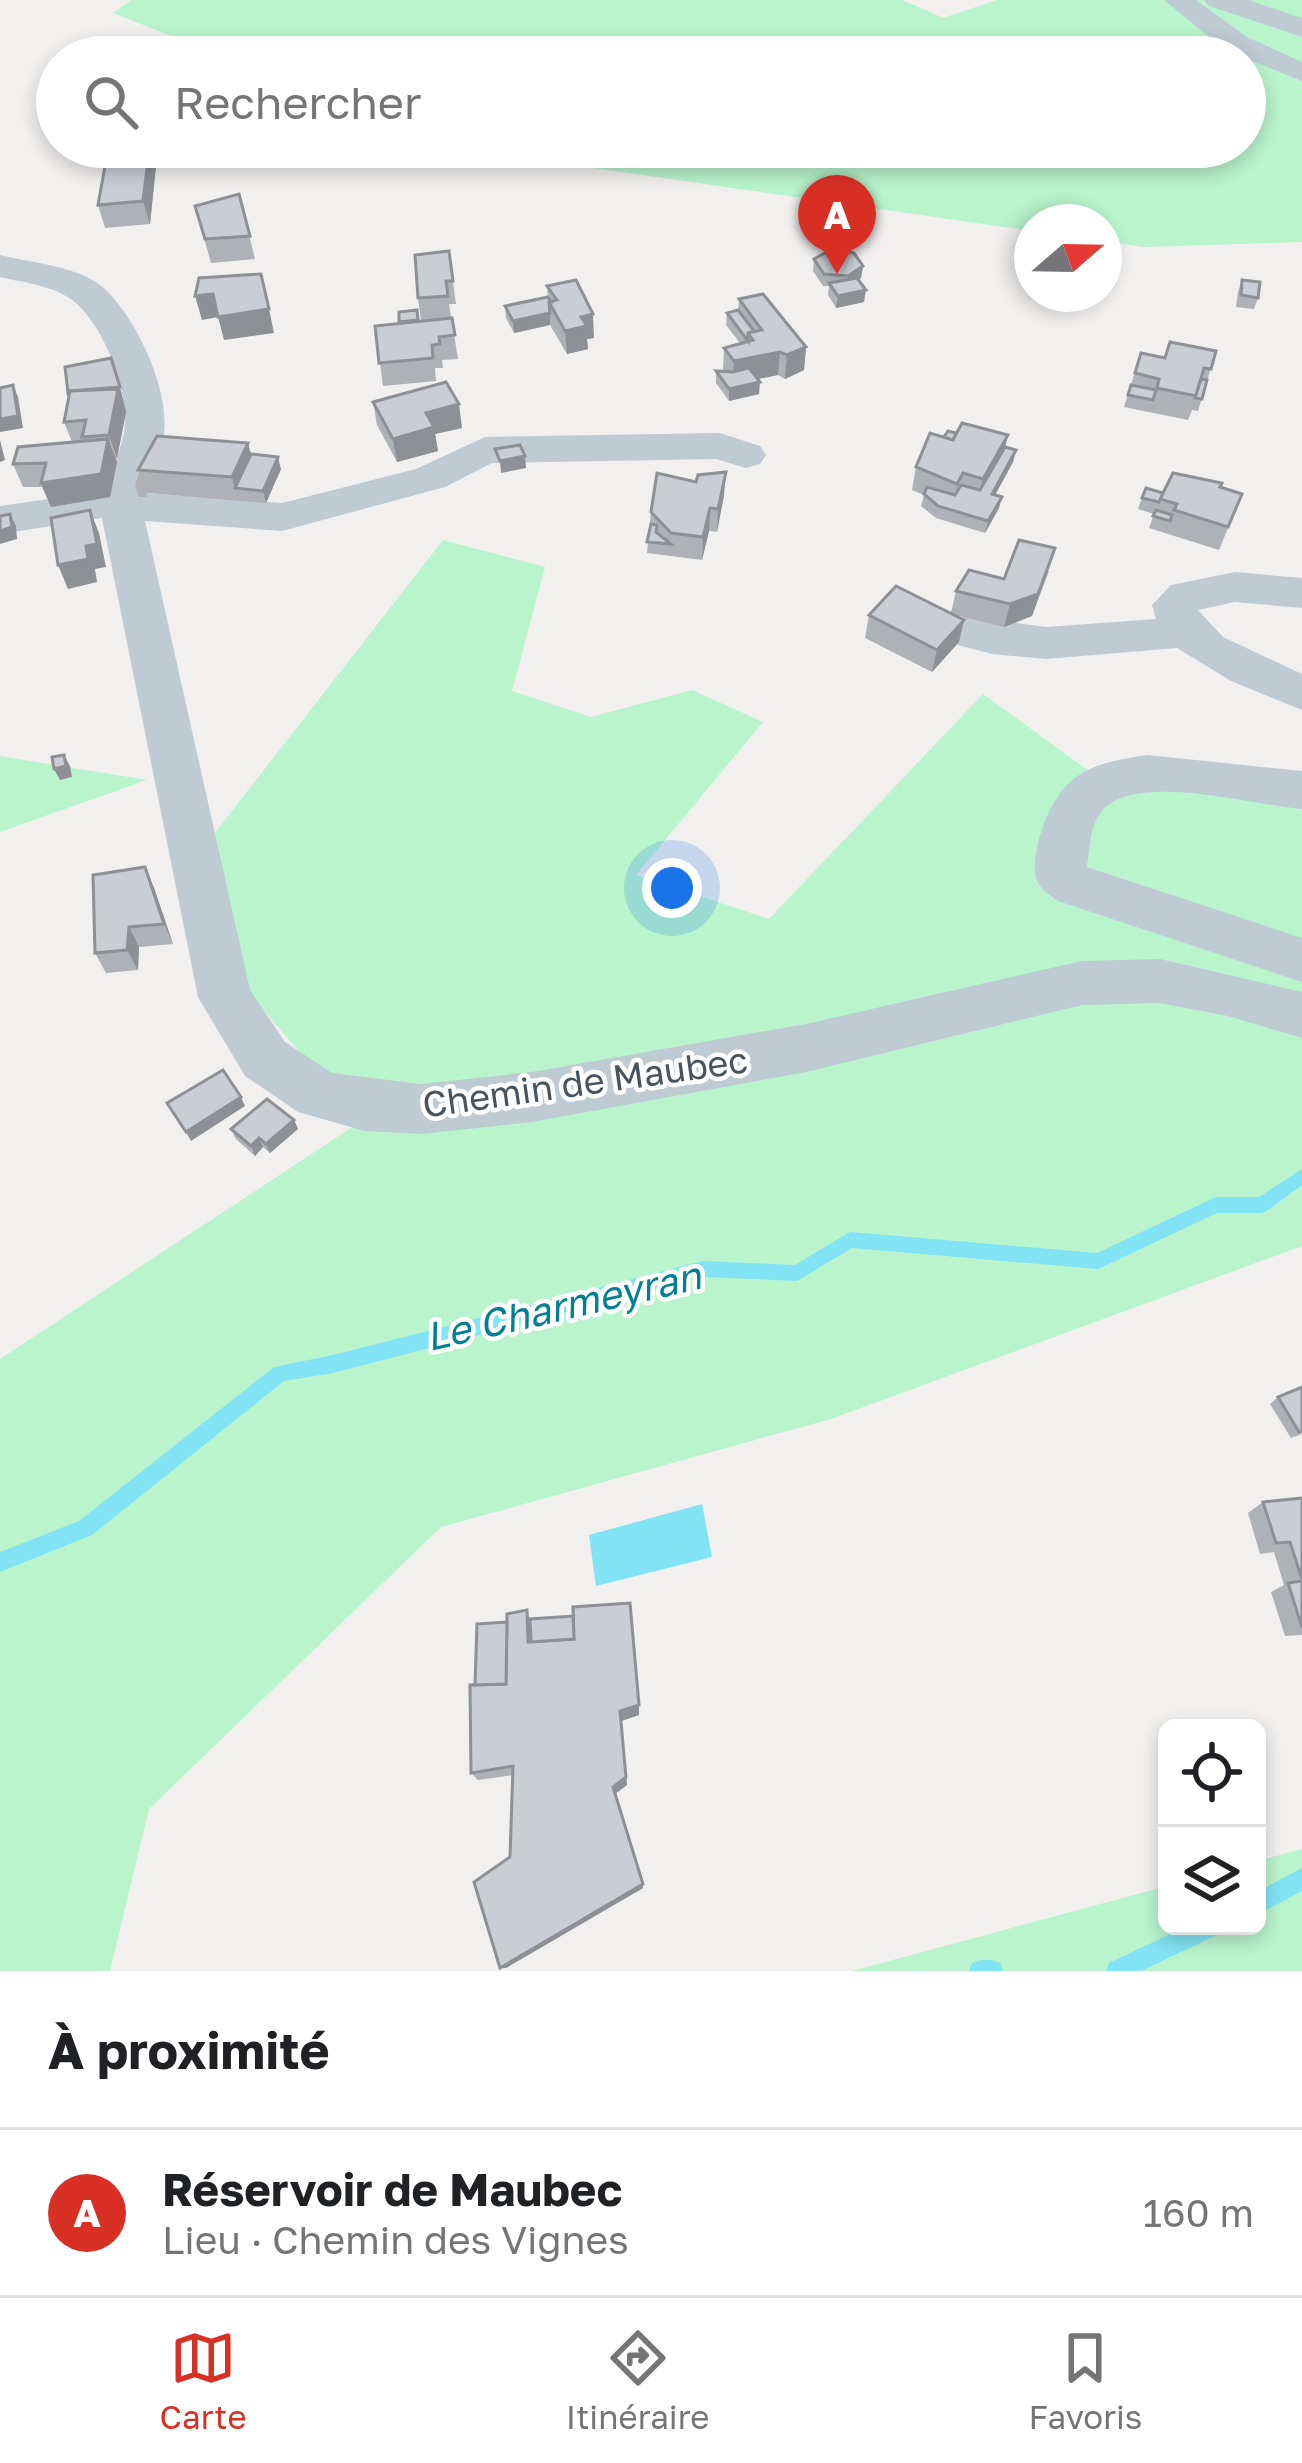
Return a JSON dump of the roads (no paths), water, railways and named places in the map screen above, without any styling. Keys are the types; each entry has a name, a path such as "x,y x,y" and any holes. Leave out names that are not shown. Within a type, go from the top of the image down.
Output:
{"street":[{"path":"1179,0 1223,36"},
{"path":"1219,0 1302,28"},
{"path":"1266,61 1302,73"},
{"path":"0,266 63,281 91,296 118,335 144,402 145,434 120,506"},
{"path":"0,520 120,506 283,517 430,478 485,450 521,446 720,446 746,454"},
{"name":"Chemin de Maubec","path":"120,506 225,997 266,1059 318,1095 365,1106 421,1109 532,1097 806,1048 1082,983 1160,981 1228,992 1302,1015"},
{"path":"1302,593 1219,588 1187,592 1174,605 1185,632 1220,656 1302,693"},
{"path":"966,632 998,642 1027,643 1185,632"},
{"path":"1302,790 1156,770 1106,778 1073,818 1060,875 1076,887 1302,960"}],"water":[{"path":"702,1504 712,1557 596,1586 589,1535"}],"waterway":[{"name":"Le Charmeyran","path":"0,1562 85,1528 280,1373 333,1364 703,1269 797,1273 850,1240 1098,1261 1216,1205 1262,1205 1302,1176"},
{"path":"1266,1899 1302,1879"},
{"path":"1117,1971 1192,1935"},
{"path":"980,1971 992,1971"}],"place":[{"name":"Réservoir de Maubec","path":"837,274"}]}
